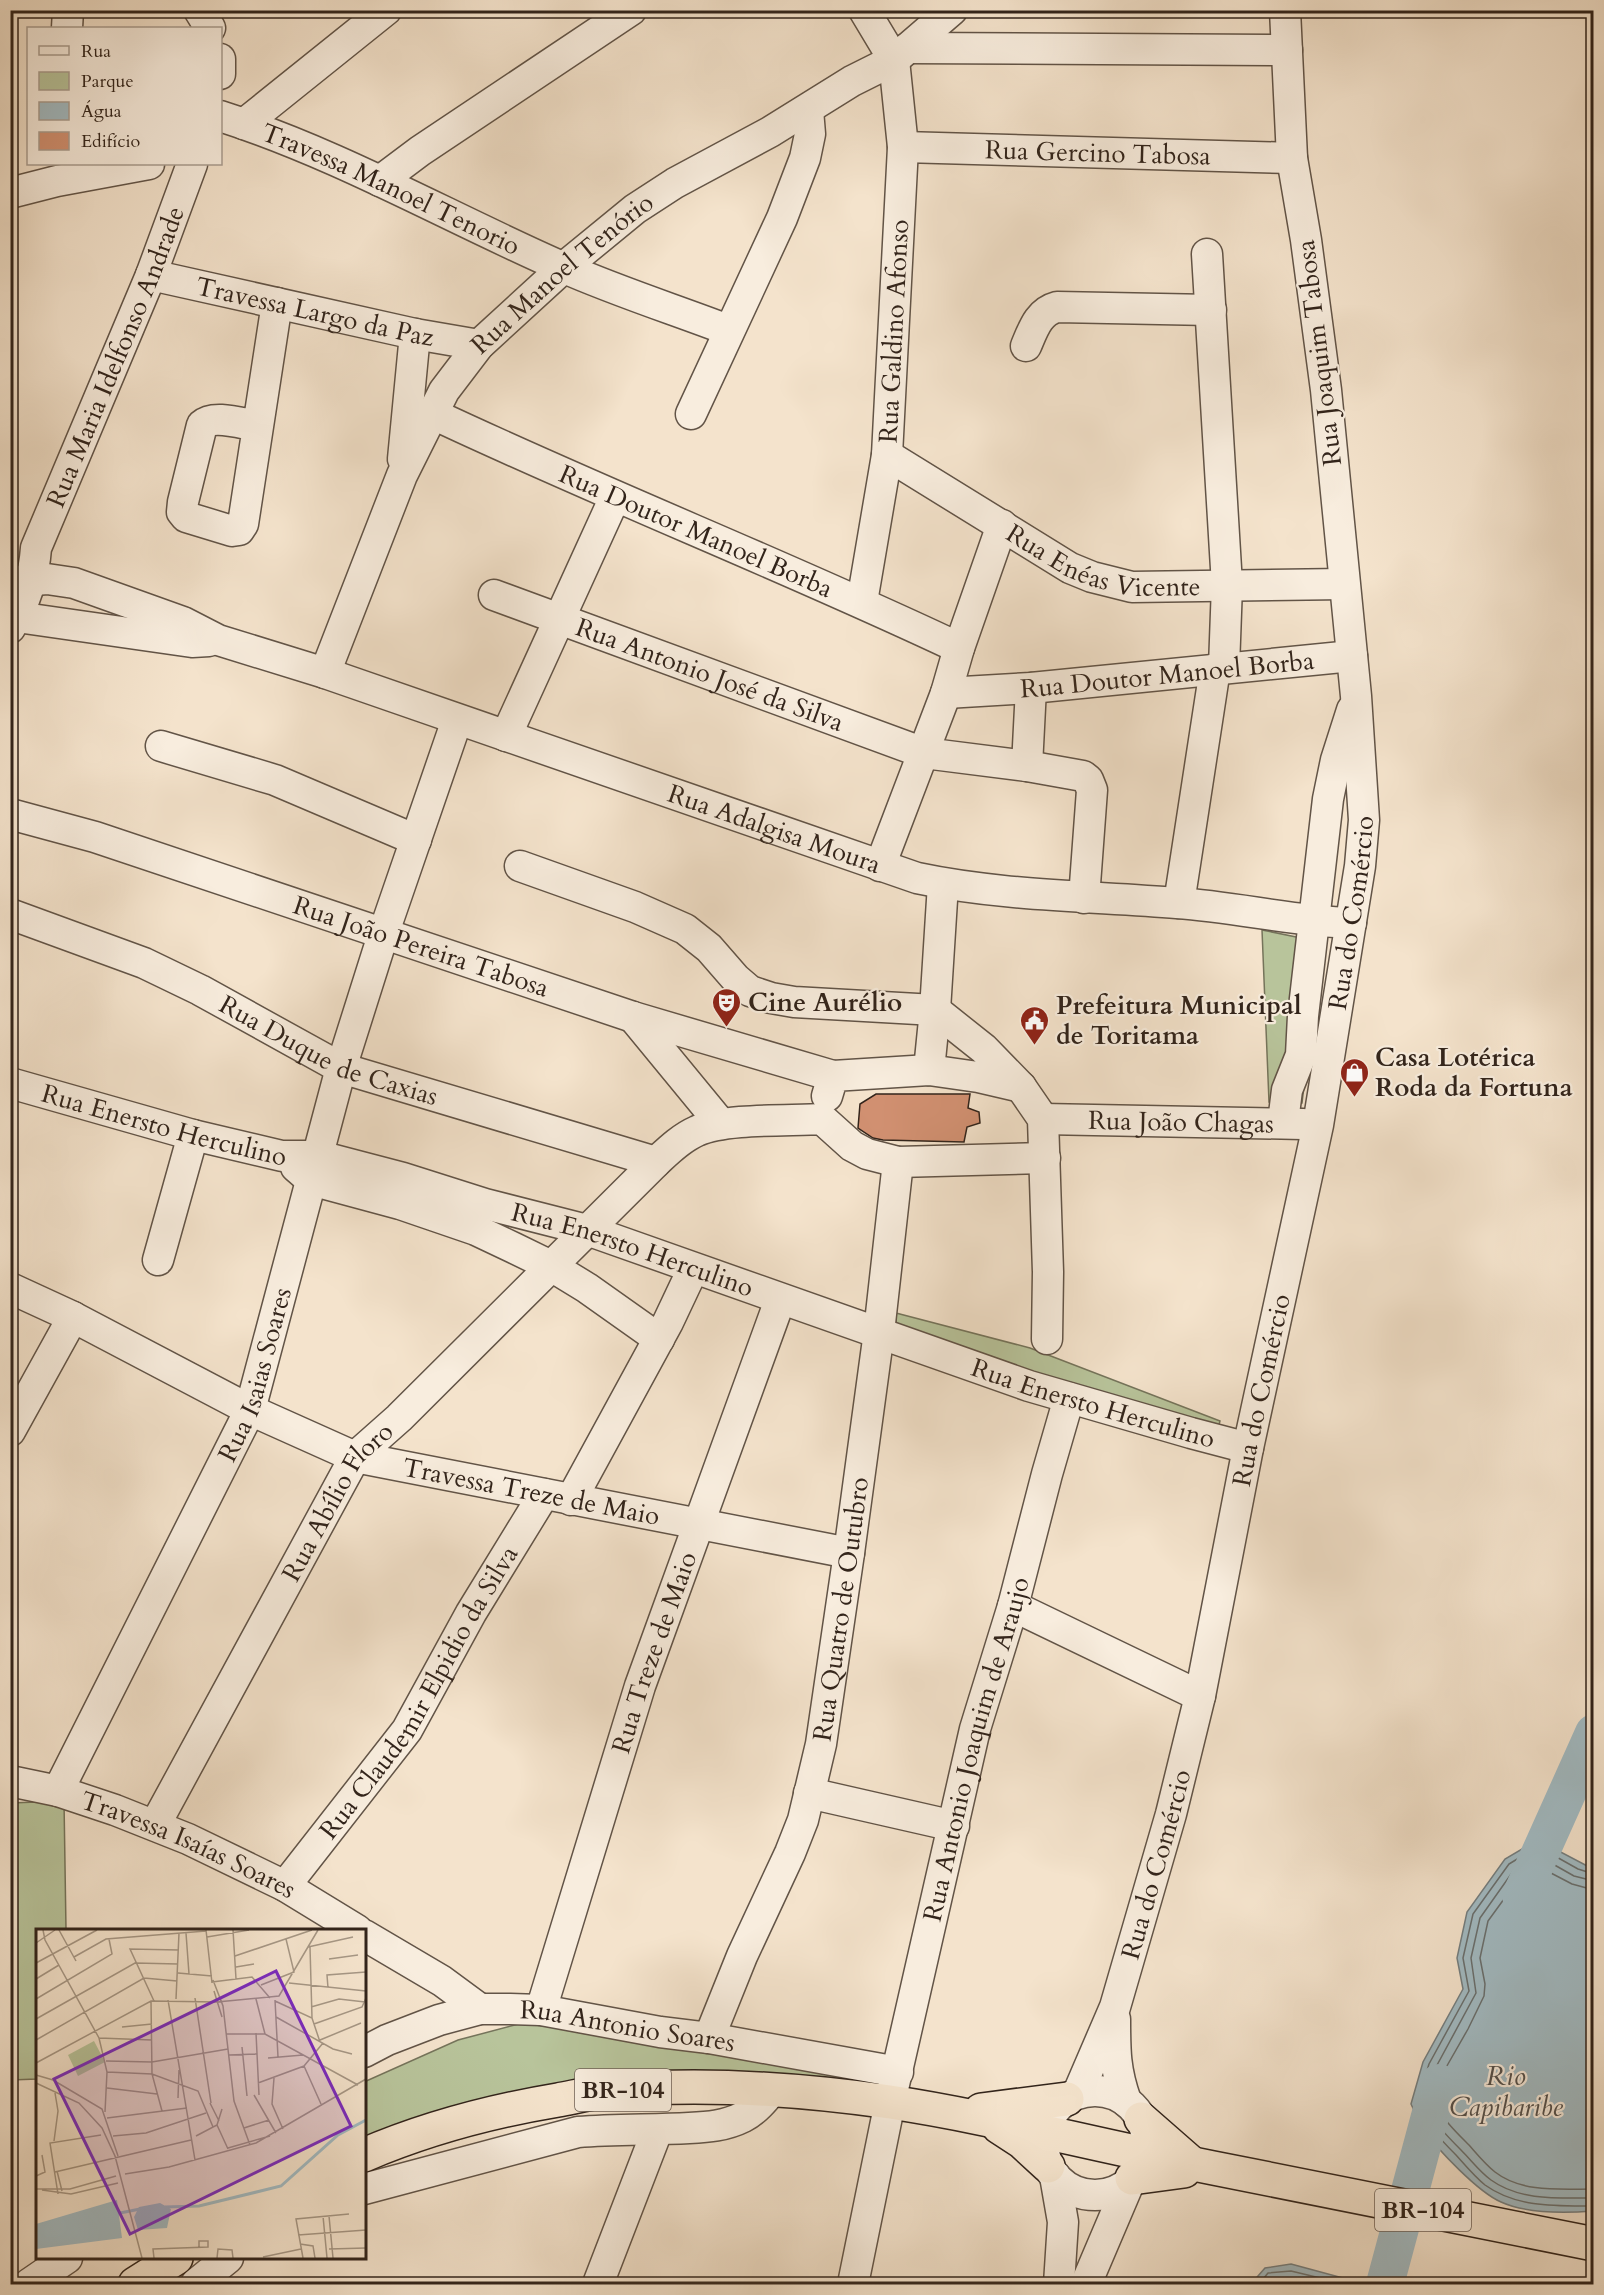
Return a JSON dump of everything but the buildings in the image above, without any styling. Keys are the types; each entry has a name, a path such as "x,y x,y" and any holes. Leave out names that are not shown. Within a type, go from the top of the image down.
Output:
{"highway":[{"name":"BR-104","path":"366,2154 396,2141 454,2123 515,2107 605,2091 687,2088 894,2087 952,2113 1044,2131 1136,2172"},
{"path":"952,2113 1072,2096"},
{"path":"1133,2110 1204,2166"},
{"path":"987,2120 1022,2142 1052,2171"},
{"name":"BR-104","path":"1204,2166 1593,2244"},
{"path":"1136,2172 1204,2166"},
{"path":"135,2284 174,2259"}],"street":[{"path":"67,27 68,10"},
{"path":"199,10 209,27"},
{"path":"232,120 386,10"},
{"path":"380,181 420,151 631,10"},
{"path":"864,10 901,54 1287,50"},
{"name":"Rua Manoel Tenório","path":"325,673 402,475 444,391 478,345 563,268 635,209 675,183 808,110 852,81 901,54 952,10"},
{"name":"Rua Joaquim Tabosa","path":"1285,10 1292,158 1306,240 1326,390 1362,768"},
{"name":"Rua Galdino Afonso","path":"862,602 887,455 903,147 901,54"},
{"path":"691,414 728,330 782,218 805,158 810,134 808,110"},
{"name":"Travessa Manoel Tenorio","path":"232,120 380,181 563,268 728,330"},
{"name":"Rua Gercino Tabosa","path":"903,147 1292,158"},
{"path":"10,193 57,172 138,165"},
{"name":"Rua Maria Idelfonso Andrade","path":"13,620 17,580 36,548 151,275 192,165"},
{"path":"1179,903 1220,668 1227,585 1207,254"},
{"name":"Travessa Largo da Paz","path":"151,275 415,334 478,345"},
{"path":"258,426 277,303"},
{"path":"1026,346 1038,320 1049,309 1057,307 1211,310"},
{"path":"402,475 415,334"},
{"name":"Rua Doutor Manoel Borba","path":"433,414 525,458 862,602 959,648"},
{"name":"Rua Enéas Vicente","path":"887,455 1070,568 1112,583 1132,587 1344,584"},
{"path":"506,736 615,497"},
{"path":"880,866 946,693 959,648 1002,525"},
{"path":"17,580 58,580 74,583 183,622 218,640"},
{"name":"Rua Antonio José da Silva","path":"494,595 924,753 1027,766 1083,776 1092,790 1084,898"},
{"path":"13,620 192,642 218,640"},
{"name":"Rua Adalgisa Moura","path":"218,640 325,673 917,878 943,884 1084,898 1179,903 1314,922 1351,923"},
{"name":"Rua Doutor Manoel Borba","path":"946,693 1031,688 1352,656"},
{"path":"1027,766 1031,688"},
{"name":"Rua Joaquim Tabosa","path":"1314,922 1328,799 1336,760 1356,696"},
{"name":"Rua Isaias Soares","path":"58,1791 250,1410 341,1068 384,932 457,720"},
{"path":"161,746 274,780 416,840"},
{"name":"Rua do Comércio","path":"1116,2007 1171,1814 1200,1696 1248,1448 1318,1125 1360,867 1364,820 1362,768"},
{"name":"Rua João Pereira Tabosa","path":"10,814 95,837 633,1017 833,1076"},
{"path":"520,866 635,907 685,929 709,948 736,979 750,991 794,1002 935,1010 984,1049 1021,1087 1042,1119 1048,1272 1047,1339"},
{"path":"928,1070 935,1010 943,884"},
{"name":"Rua Duque de Caxias","path":"10,914 144,963 200,990 341,1068 656,1162"},
{"name":"Rua do Comércio","path":"1283,1122 1284,1100 1301,1055 1303,1016 1314,922"},
{"path":"633,1017 721,1124"},
{"path":"1021,1087 978,1077 928,1070 833,1076 822,1119 852,1146 867,1154 898,1162 1044,1158"},
{"name":"Rua Enersto Herculino","path":"10,1083 193,1135 282,1156 315,1168 403,1178 536,1219 587,1230 780,1300 1069,1398 1248,1448"},
{"name":"Rua Abílio Floro","path":"155,1825 356,1457 399,1418 587,1230 682,1139 697,1130 721,1124 822,1119"},
{"name":"Rua João Chagas","path":"1042,1119 1283,1122 1318,1125"},
{"path":"159,1260 193,1135"},
{"name":"Rua Quatro de Outubro","path":"709,2038 742,1956 803,1820 821,1744 879,1332 898,1162"},
{"path":"315,1168 400,1204 476,1230 551,1266 658,1339"},
{"name":"Rua Claudemir Elpidio da Silva","path":"285,1886 407,1730 471,1613 557,1497 658,1339 693,1269"},
{"name":"Travessa Treze de Maio","path":"10,1288 73,1317 250,1410 356,1457 849,1553"},
{"name":"Rua Treze de Maio","path":"541,2010 640,1686 780,1300"},
{"path":"10,1431 73,1317"},
{"name":"Rua Antonio Joaquim de Araujo","path":"853,2284 894,2087 975,1729 1013,1606 1069,1398"},
{"path":"1013,1606 1200,1696"},
{"name":"Travessa Isaías Soares","path":"10,1781 58,1791 155,1825 285,1886 355,1929"},
{"path":"809,1793 954,1826"},
{"path":"366,1936 442,1981 480,2008"},
{"path":"1059,2284 1063,2222 1052,2171 1044,2154 1044,2131 1049,2117 1072,2096 1116,2007"},
{"path":"1086,2284 1106,2232 1136,2172 1145,2131 1117,2077 1116,2007"},
{"name":"Rua Antonio Soares","path":"366,2051 387,2040 429,2024 480,2008 541,2010 660,2032 709,2038 894,2087"},
{"path":"366,2188 578,2132 610,2129 657,2131 716,2126 745,2116 773,2089"},
{"path":"1072,2096 1103,2091 1133,2110"},
{"path":"598,2284 657,2131"},
{"path":"1052,2171 1064,2185 1087,2194 1112,2192 1136,2172"},
{"path":"1063,2222 1106,2232"},
{"path":"29,2284 66,2259"},
{"path":"196,2284 227,2259"}],"green space":[{"path":"1262,930 1321,942 1302,1103 1269,1102"},
{"path":"896,1313 1030,1348 1220,1421 1214,1444 896,1350"},
{"path":"64,1801 66,1929 36,1929 36,2079 11,2080 10,1803"},
{"path":"534,2020 581,2033 881,2076 880,2088 763,2078 366,2142 366,2081 458,2040"}],"water":[{"name":"Rio Capibaribe","path":"1522,1849 1555,1849 1593,1869 1593,2211 1534,2211 1511,2206 1492,2197 1470,2180 1438,2148 1421,2126 1411,2104 1423,2062 1463,1989 1457,1958 1467,1912 1505,1859"},
{"path":"1291,2264 1365,2284 1251,2284 1265,2268"}],"waterway":[{"name":"Rio Capibaribe","path":"1521,1896 1594,1733"},
{"name":"Rio Capibaribe","path":"1385,2284 1439,2083"}],"place":[{"name":"Cine Aurélio","path":"727,1028"},
{"name":"Prefeitura Municipal de Toritama","path":"1035,1046"},
{"name":"Casa Lotérica Roda da Fortuna","path":"1354,1098"}]}
